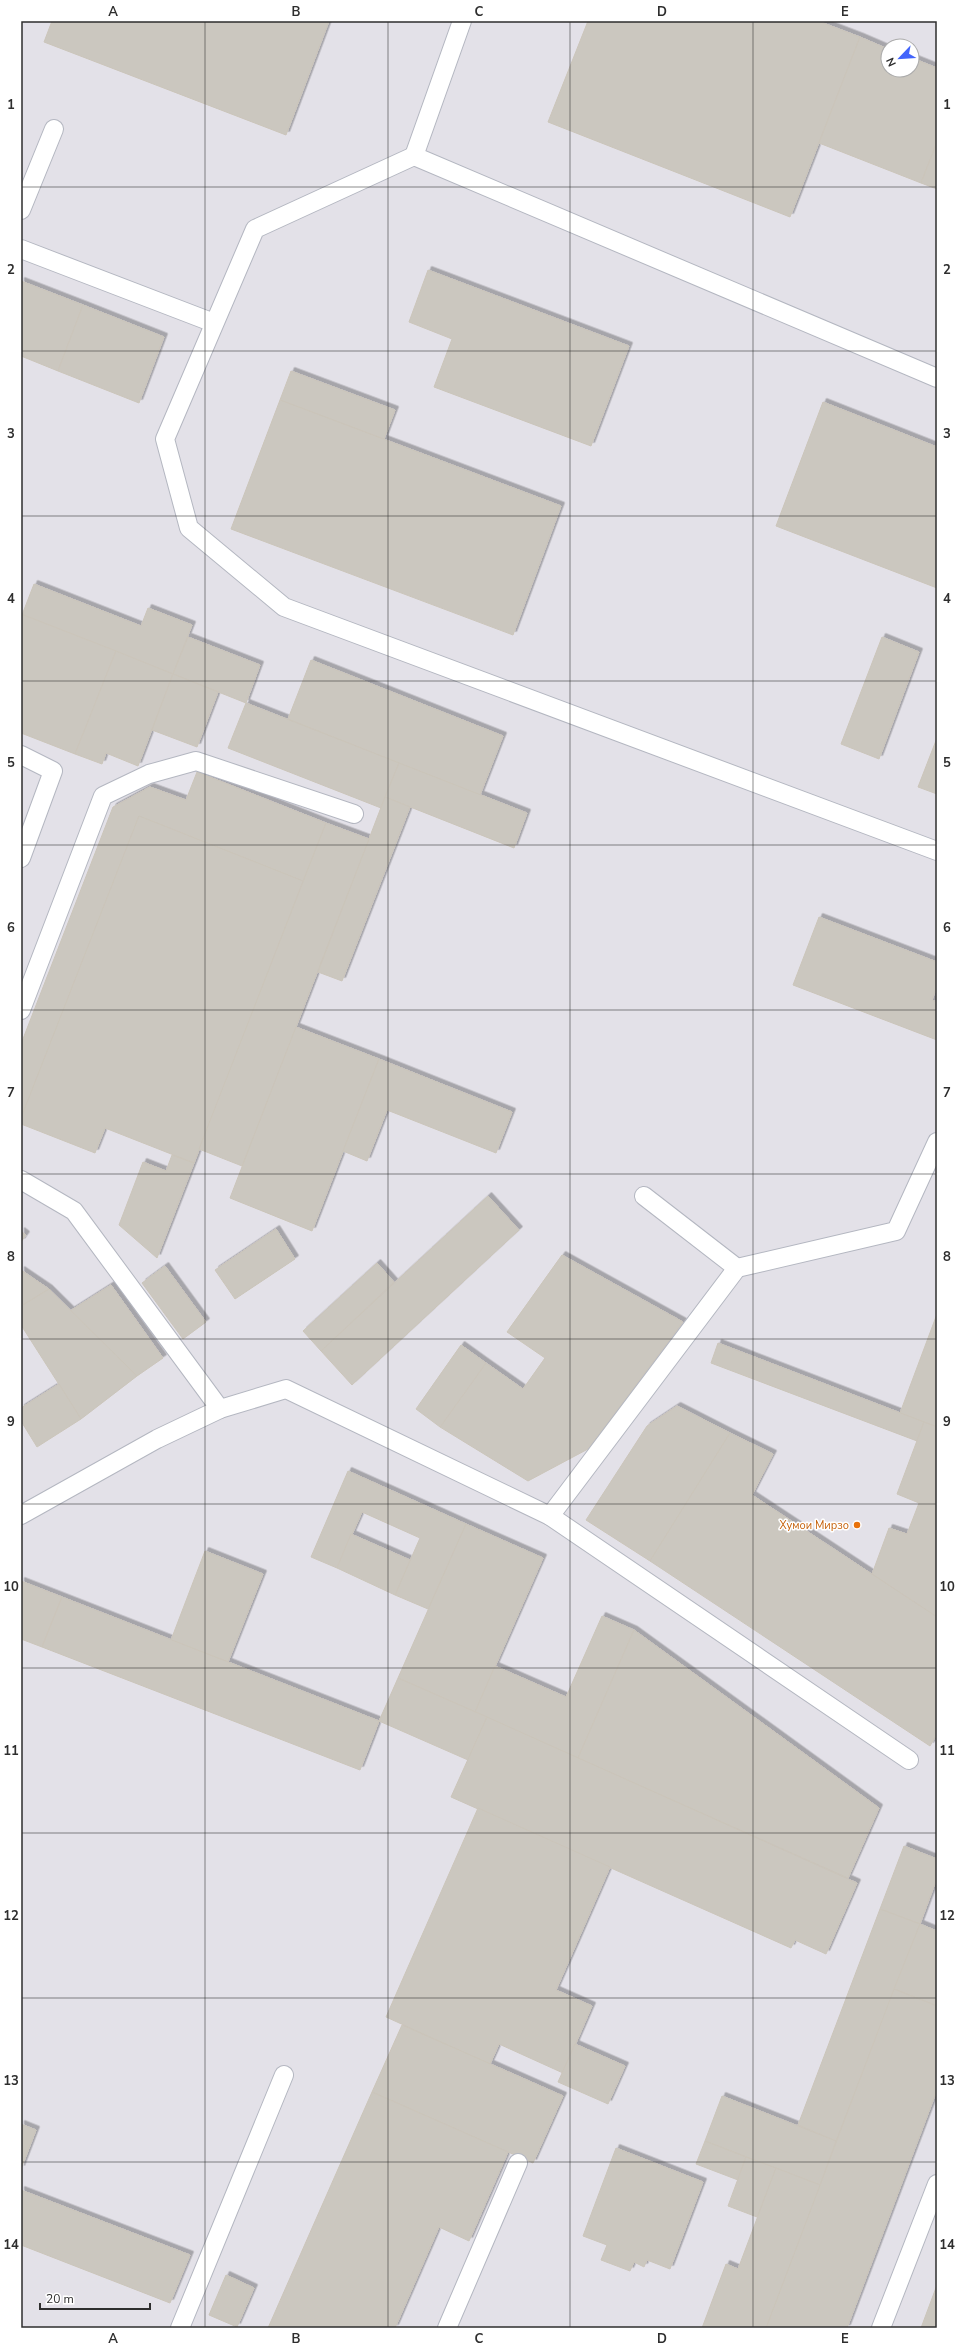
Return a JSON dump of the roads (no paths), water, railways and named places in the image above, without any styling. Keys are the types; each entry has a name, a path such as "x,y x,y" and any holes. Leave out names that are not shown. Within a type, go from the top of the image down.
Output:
{"lane":[{"path":"462,21 414,156 255,229 165,439 189,528 284,607 937,851"},
{"path":"21,210 54,129"},
{"path":"414,156 937,378"},
{"path":"21,249 214,323"},
{"path":"21,755 53,771 21,858"},
{"path":"21,1010 103,796 149,774 196,761 354,814"},
{"path":"550,1516 737,1268 896,1231 937,1142"},
{"path":"21,1180 74,1211 220,1409"},
{"path":"644,1196 737,1268"},
{"path":"21,1515 157,1439 220,1409 286,1389 550,1516 909,1760"},
{"path":"180,2328 284,2075"},
{"path":"447,2328 518,2163"},
{"path":"881,2328 937,2184"}],"place":[{"name":"Хумои Мирзо","path":"857,1525"}]}
